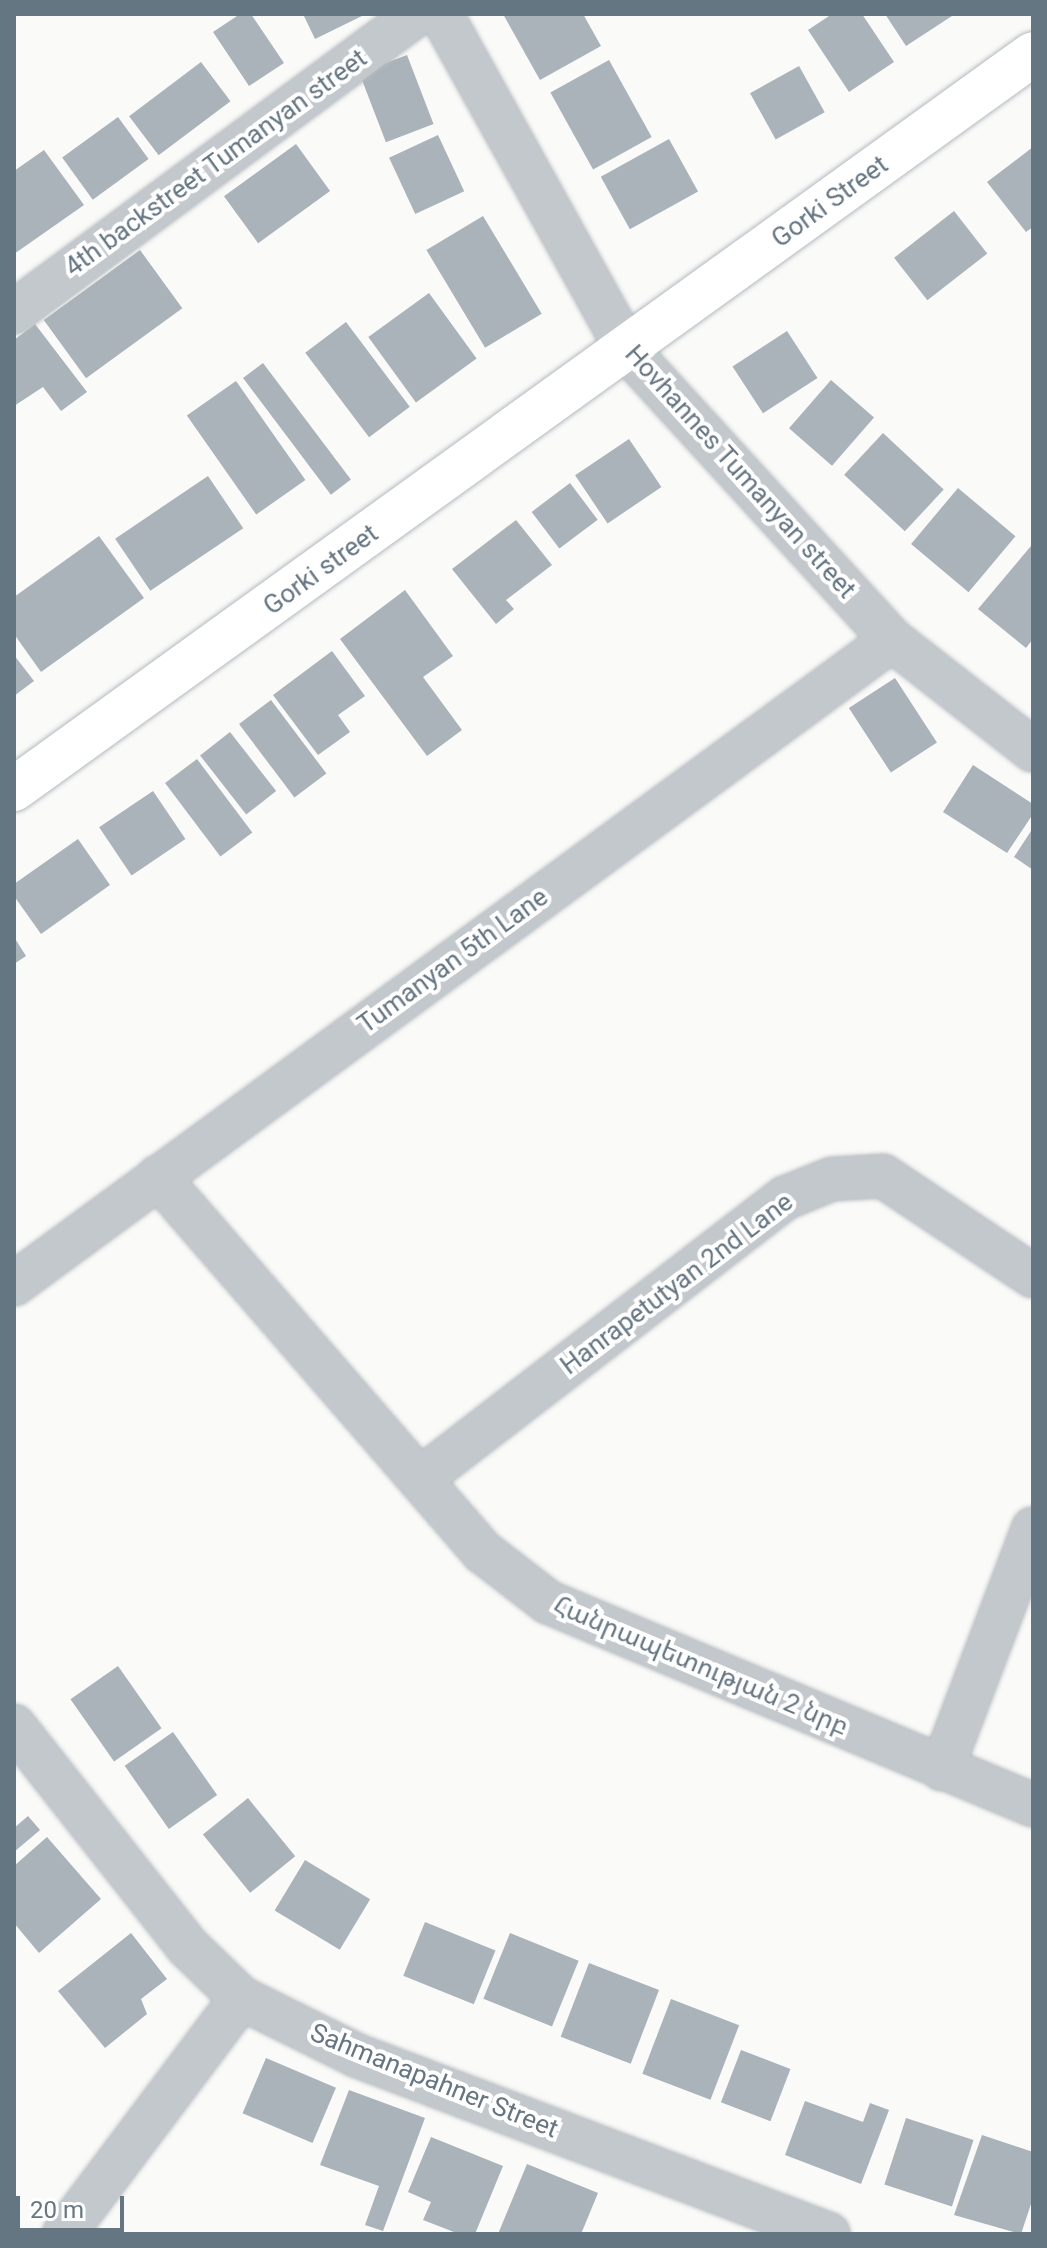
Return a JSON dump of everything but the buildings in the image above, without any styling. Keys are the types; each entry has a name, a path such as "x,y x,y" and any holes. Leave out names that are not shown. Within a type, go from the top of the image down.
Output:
{"street":[{"name":"4th backstreet Tumanyan street","path":"14,312 417,14"},
{"name":"Hovhannes Tumanyan street","path":"441,14 628,351 892,640 1033,750"},
{"name":"Gorki Street","path":"628,351 1033,54"},
{"name":"Gorki street","path":"14,789 628,351"},
{"name":"Tumanyan 5th Lane","path":"14,1284 892,640"},
{"name":"Hanrapetutyan 2nd Lane","path":"420,1479 785,1198 832,1179 883,1176 1033,1276"},
{"name":"Հանրապետության 2 նրբ","path":"158,1177 483,1552 548,1602 1033,1805"},
{"path":"942,1769 1033,1529"},
{"name":"Sahmanapahner Street","path":"14,1726 188,1947 241,1998 358,2056 828,2234"},
{"path":"64,2234 241,1998"}]}
